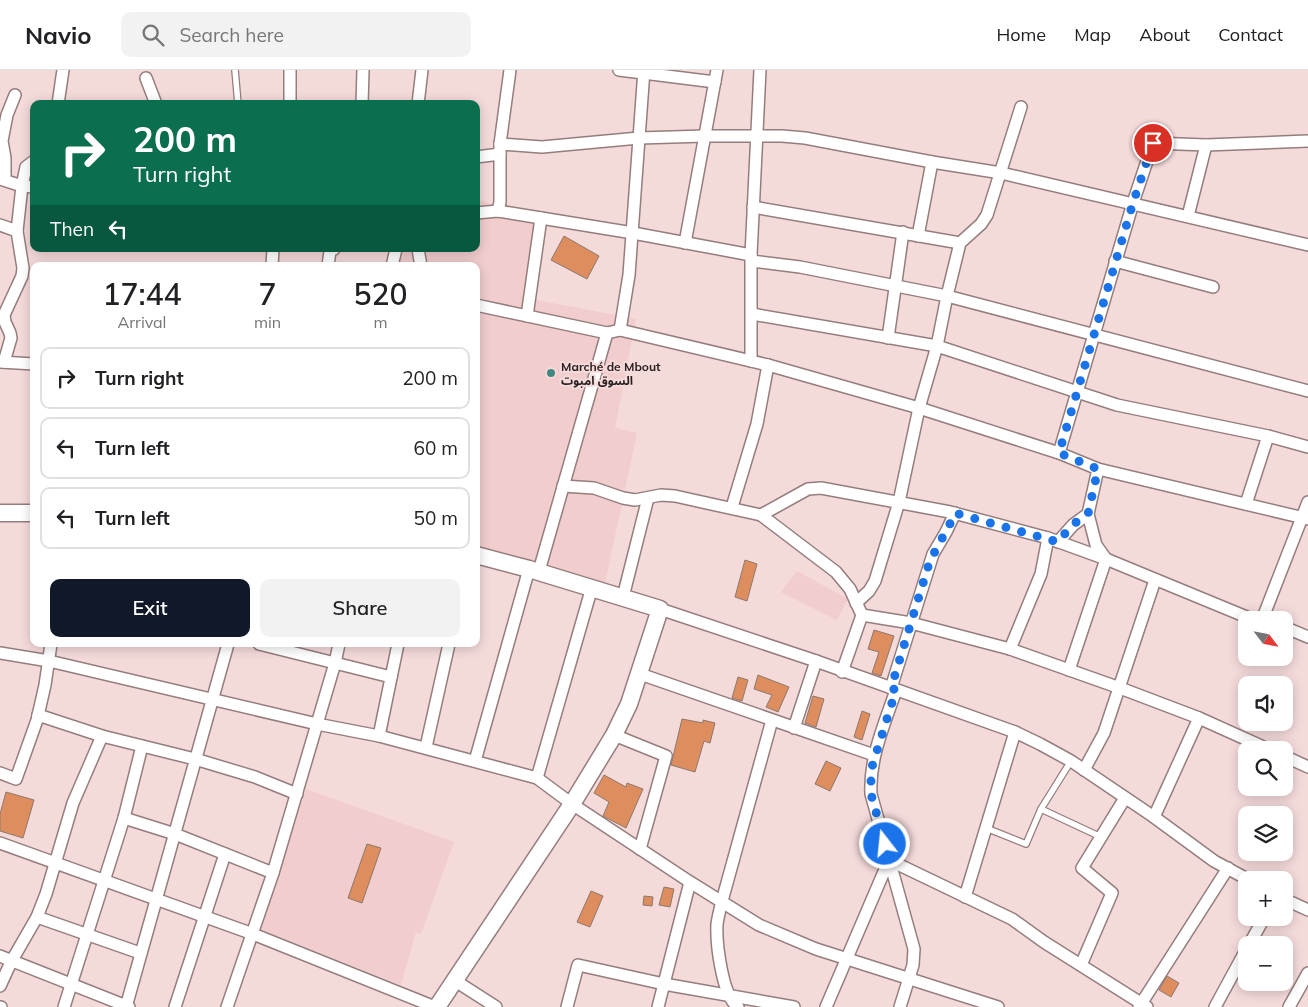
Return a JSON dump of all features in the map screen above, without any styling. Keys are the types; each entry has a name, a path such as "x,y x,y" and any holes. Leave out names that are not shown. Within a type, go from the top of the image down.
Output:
{"main road":[{"path":"0,513 30,513"},
{"path":"436,1007 572,804 614,735 629,704 640,674 660,609 592,587 480,556"}],"street":[{"path":"59,100 63,70"},
{"path":"290,70 290,100"},
{"path":"362,100 363,70"},
{"path":"418,100 422,70"},
{"path":"498,211 500,202 500,149 510,70"},
{"path":"619,70 715,82"},
{"path":"685,243 717,70"},
{"path":"751,361 751,258 760,70"},
{"path":"620,330 633,233 644,72"},
{"path":"146,78 154,100"},
{"path":"15,95 2,140 5,158 2,179 22,186 30,186"},
{"path":"856,603 875,581 899,502 919,408 937,346 960,243 981,224 987,215 1021,107"},
{"path":"480,156 500,149 639,138 706,136 805,138 1001,173 1308,245"},
{"path":"1059,453 1115,261 1153,143 1206,145 1308,141"},
{"path":"1188,216 1206,145"},
{"path":"5,158 30,164 22,186 17,230 23,268 22,276 4,315 11,338 2,362 30,364"},
{"path":"918,236 932,162"},
{"path":"753,207 960,243"},
{"path":"480,213 498,211 633,233 947,296 1308,391"},
{"path":"527,316 541,218"},
{"path":"0,225 17,230"},
{"path":"888,338 902,232"},
{"path":"1115,261 1214,287"},
{"path":"480,306 607,333 620,330 768,365 919,408 1059,453 1098,469 1305,518"},
{"path":"752,314 937,346 1129,408 1268,436 1308,447"},
{"path":"475,761 534,570 563,486 607,333"},
{"path":"732,508 757,424 768,365"},
{"path":"1246,504 1268,436"},
{"path":"1098,469 1088,514 1096,545 1106,559"},
{"path":"563,486 594,488 635,500 661,495 674,496 761,515 836,572 850,589 862,615 842,672"},
{"path":"761,515 808,489 821,488 955,513 1053,540 1106,559 1238,614"},
{"path":"623,597 648,498"},
{"path":"1266,611 1305,518 1308,502"},
{"path":"900,1007 913,965 914,949 871,794 871,770 933,554 955,513"},
{"path":"1010,649 1053,540 1088,514"},
{"path":"1069,670 1106,559"},
{"path":"1084,770 1101,739 1120,688 1155,580"},
{"path":"537,778 592,587"},
{"path":"660,609 816,661 842,672 1015,732 1071,761 1154,817 1214,861 1238,874"},
{"path":"862,615 912,623 1010,649 1199,718 1250,741"},
{"path":"1293,631 1308,637"},
{"path":"0,773 16,779 38,715 51,647"},
{"path":"0,956 127,1007 140,953 227,647"},
{"path":"271,647 390,676"},
{"path":"227,1007 273,874 338,647"},
{"path":"379,736 397,647"},
{"path":"426,747 448,647"},
{"path":"0,653 49,661 317,724 379,736 537,778 572,804 690,882 759,925 777,934 816,949 908,977 985,1005 998,1007"},
{"path":"794,728 816,661"},
{"path":"640,674 874,755"},
{"path":"38,715 102,736 195,759 255,777 297,794"},
{"path":"1154,817 1199,718"},
{"path":"738,1007 733,1004 728,995 722,977 717,926 722,901 772,720"},
{"path":"965,897 1015,732"},
{"path":"614,735 666,756 640,849"},
{"path":"0,986 11,962 37,917 51,883 73,803 102,736"},
{"path":"64,1007 124,818 142,746"},
{"path":"1293,760 1308,767"},
{"path":"1081,965 1112,892 1082,868 1124,798"},
{"path":"124,818 175,834 273,874"},
{"path":"0,843 105,880 204,918 253,934 436,1007"},
{"path":"175,1007 225,854"},
{"path":"889,860 1012,919 1142,1006 1228,868"},
{"path":"826,1007 889,860"},
{"path":"658,1007 690,882"},
{"path":"1293,903 1308,910"},
{"path":"37,917 140,953"},
{"path":"566,1007 578,965 664,984 794,1007"},
{"path":"1215,1007 1238,965"},
{"path":"1289,1007 1308,973"},
{"path":"454,980 496,1007"}],"lane":[{"path":"235,70 238,100"},
{"path":"986,828 1026,844 1041,810 1071,761"},
{"path":"1041,810 1101,837"}],"shaded area":[{"name":"Marché de Mbout السوق امبوت","path":"480,200 537,222 526,298 636,319 615,428 637,433 605,583 480,552 480,262 398,262 400,252 480,252"},
{"path":"797,571 848,599 837,620 781,592"},
{"path":"306,789 454,842 421,934 416,932 401,985 260,929"}],"building":[{"path":"564,236 599,256 587,279 551,260"},
{"path":"745,560 757,564 747,601 735,597"},
{"path":"874,630 894,636 881,676 872,673 879,652 868,649"},
{"path":"758,675 789,687 778,712 766,707 772,695 754,689"},
{"path":"738,677 748,680 742,701 732,698"},
{"path":"813,696 824,699 816,727 805,723"},
{"path":"862,711 870,714 862,740 854,737"},
{"path":"682,719 703,723 703,720 715,723 710,743 704,741 695,772 671,765"},
{"path":"826,761 841,768 830,791 815,784"},
{"path":"604,775 626,787 627,783 643,789 626,828 603,816 609,802 594,793"},
{"path":"6,792 34,800 23,838 0,831 0,814"},
{"path":"367,844 381,848 362,903 348,898"},
{"path":"664,887 674,889 670,907 659,905"},
{"path":"591,891 603,896 590,927 577,922"},
{"path":"644,896 653,897 652,906 643,905"},
{"path":"1167,976 1179,983 1171,997 1159,990"}],"place":[{"name":"Marché de Mbout السوق امبوت","path":"551,373"}],"route":[{"path":"885,844 871,794 870,782 874,755 896,690 891,688 928,567 955,513 1058,542 1072,525 1088,514 1098,469 1059,453 1133,203 1153,143"}]}
